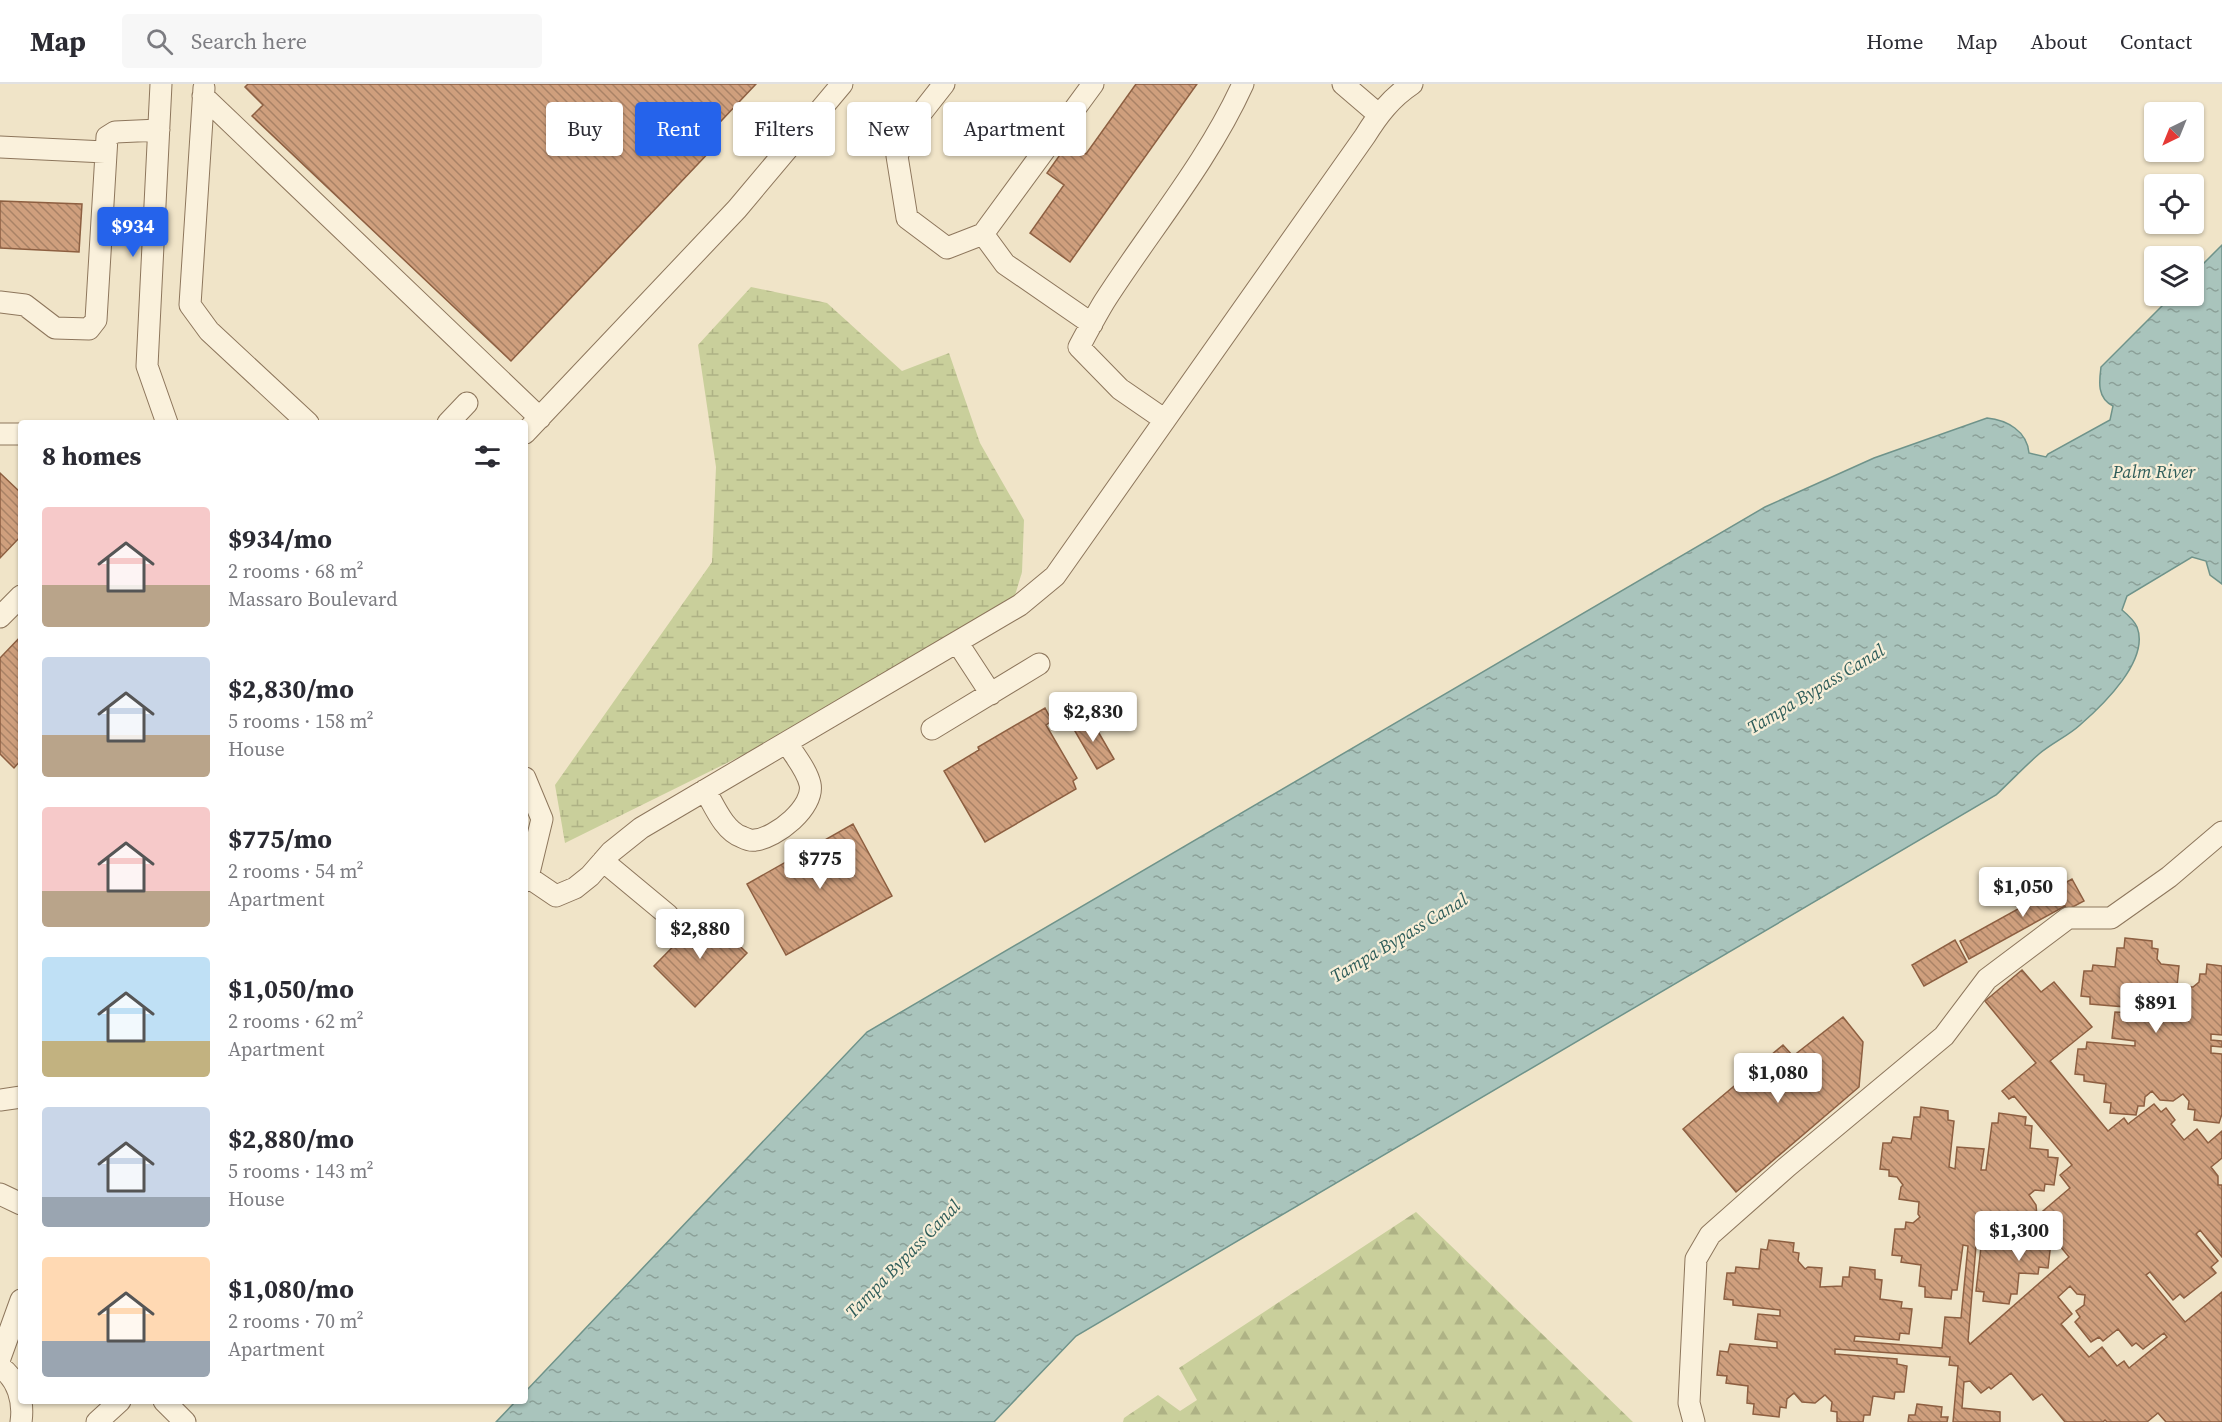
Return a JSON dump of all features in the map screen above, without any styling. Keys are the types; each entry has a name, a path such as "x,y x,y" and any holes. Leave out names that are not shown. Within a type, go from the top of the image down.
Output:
{"street":[{"path":"161,84 147,366 165,420"},
{"path":"528,430 737,209 842,84"},
{"path":"944,84 911,126 897,156 907,218 947,248 983,234 1093,84"},
{"path":"1165,420 1120,389 1079,347 1103,304 1156,228 1229,114 1243,84"},
{"path":"1343,84 1378,114"},
{"path":"528,880 556,896 575,888 590,876 610,852 640,828 1020,605 1055,576 1365,136 1378,114 1412,84"},
{"path":"204,90 540,418"},
{"path":"204,90 190,305 209,332 305,420"},
{"path":"0,302 25,305 55,328 89,329 96,320 107,137 115,132 159,130"},
{"path":"0,147 105,152"},
{"path":"983,234 1005,264 1092,324"},
{"path":"451,420 467,403"},
{"path":"0,434 18,434"},
{"path":"0,617 18,599"},
{"path":"957,642 991,694"},
{"path":"932,729 1039,664"},
{"path":"705,790 726,825 739,837 754,841 767,836 798,814 810,793 810,782 787,743"},
{"path":"528,785 542,819 528,875"},
{"path":"1694,1422 1689,1403 1696,1259 1710,1235 1788,1166 1944,1036 1987,979 2068,918 2111,918 2169,877 2222,832"},
{"path":"603,861 668,915"},
{"path":"0,1100 18,1097"},
{"path":"0,1194 18,1203"},
{"path":"0,1358 18,1308"},
{"path":"0,1367 6,1371 18,1388"},
{"path":"20,1404 21,1422"},
{"path":"98,1422 117,1404"},
{"path":"167,1404 185,1422"}],"green space":[{"path":"751,287 827,303 902,371 949,353 980,443 1024,520 1022,572 1006,625 565,843 555,785 712,562 716,467 698,345"},
{"path":"1416,1212 1633,1422 1123,1422 1124,1418 1158,1395 1180,1411 1197,1400 1179,1368"}],"water":[{"path":"2222,245 2222,584 2210,575 2206,561 2192,557 2127,596 2122,610 2136,624 2139,640 2137,653 2122,681 2090,716 2039,754 1996,795 1076,1336 994,1422 496,1422 513,1404 528,1404 528,1389 867,1032 1765,507 1874,458 1987,418 2009,424 2020,433 2029,453 2046,457 2110,420 2113,406 2104,399 2102,394 2101,367 2162,306 2204,306 2204,263"}],"building":[{"path":"248,84 756,84 739,102 733,102 733,108 721,121 721,102 635,102 635,156 706,156 511,361 252,116 263,105 245,87"},
{"path":"1136,84 1197,84 1070,262 1030,233 1064,185 1047,173 1059,156 1086,156"},
{"path":"0,201 82,204 79,252 0,248"},
{"path":"0,473 18,490 18,539 0,558"},
{"path":"18,639 18,763 14,768 0,754 0,658"},
{"path":"1045,708 1052,721 1046,725 1077,778 1073,781 1076,789 985,842 944,771 979,750 978,747"},
{"path":"1089,716 1114,759 1097,769 1072,726"},
{"path":"853,824 892,896 786,955 747,884"},
{"path":"2072,879 2084,901 2067,910 2065,906 1969,959 1960,941"},
{"path":"706,913 747,953 695,1007 654,966"},
{"path":"2125,938 2152,941 2152,948 2158,949 2157,959 2161,964 2179,966 2177,986 2193,987 2199,982 2200,974 2206,974 2207,964 2222,966 2222,1035 2211,1034 2211,1040 2222,1041 2222,1047 2211,1046 2211,1053 2222,1054 2222,1114 2219,1123 2194,1120 2195,1110 2188,1109 2189,1101 2183,1094 2173,1101 2160,1100 2152,1091 2145,1097 2144,1106 2138,1106 2136,1115 2110,1113 2111,1103 2104,1102 2106,1084 2084,1081 2084,1075 2075,1074 2078,1049 2086,1049 2087,1042 2135,1046 2135,1041 2112,1038 2115,1012 2137,1013 2137,1008 2090,1004 2090,997 2081,996 2084,971 2092,971 2093,965 2115,967 2117,948 2124,948"},
{"path":"1955,940 1967,962 1924,986 1912,965"},
{"path":"2022,970 2041,992 2054,982 2092,1027 2050,1061 2108,1131 2124,1118 2128,1124 2154,1104 2161,1112 2166,1108 2175,1120 2171,1124 2184,1140 2197,1129 2208,1143 2222,1131 2222,1158 2211,1167 2218,1176 2218,1185 2222,1185 2222,1257 2200,1230 2196,1234 2218,1261 2211,1267 2216,1273 2184,1298 2180,1294 2173,1300 2150,1272 2146,1275 2185,1322 2222,1292 2222,1422 2166,1422 2158,1413 2147,1422 2107,1422 2105,1420 2103,1422 2065,1422 2042,1394 2033,1400 2011,1373 1991,1389 1989,1387 1981,1393 1970,1381 1964,1382 1962,1408 2000,1412 2000,1422 1953,1422 1958,1366 1949,1365 1950,1357 1835,1349 1835,1354 1897,1359 1897,1364 1907,1366 1904,1392 1895,1392 1894,1399 1873,1396 1870,1415 1864,1415 1863,1422 1837,1422 1837,1412 1831,1411 1832,1402 1825,1395 1815,1403 1802,1402 1794,1393 1787,1399 1786,1408 1780,1407 1779,1417 1753,1414 1754,1404 1747,1403 1748,1386 1726,1383 1727,1376 1717,1375 1720,1351 1728,1352 1730,1344 1777,1348 1777,1342 1755,1339 1758,1314 1780,1316 1780,1310 1733,1305 1733,1300 1724,1299 1727,1273 1735,1273 1736,1267 1759,1269 1761,1249 1767,1250 1769,1240 1794,1243 1793,1252 1799,1253 1798,1261 1805,1269 1808,1267 1822,1268 1820,1287 1842,1286 1843,1277 1849,1277 1850,1267 1875,1270 1875,1279 1882,1280 1880,1299 1902,1302 1901,1308 1912,1309 1909,1334 1900,1333 1899,1340 1855,1336 1854,1341 1942,1348 1945,1317 1961,1318 1968,1246 1963,1245 1957,1290 1952,1290 1951,1299 1925,1297 1925,1287 1919,1286 1921,1265 1901,1262 1902,1256 1892,1255 1895,1229 1905,1229 1906,1222 1913,1223 1920,1217 1919,1202 1899,1199 1903,1185 1897,1177 1889,1176 1889,1170 1880,1169 1883,1143 1891,1143 1893,1137 1911,1139 1914,1117 1920,1117 1921,1107 1948,1111 1948,1120 1954,1121 1949,1167 1955,1169 1957,1147 1984,1149 1981,1170 1986,1170 1992,1123 1998,1123 1999,1113 2026,1117 2025,1125 2032,1126 2030,1148 2048,1150 2048,1157 2058,1158 2054,1185 2045,1184 2044,1191 2035,1190 2029,1195 2036,1205 2037,1216 2070,1188 2060,1175 2072,1165 2014,1096 2009,1099 2002,1091 2036,1063 1985,1001","holes":["2037,1218 2069,1257 1970,1344 1968,1341 1976,1246 1981,1247 1976,1291 1984,1292 1983,1301 2009,1304 2011,1294 2017,1294 2019,1273 2038,1274 2039,1267 2048,1268 2051,1242 2041,1240 2042,1234 2033,1233 2027,1226","2070,1286 2077,1294 2085,1295 2084,1305 2076,1311 2080,1317 2075,1322 2091,1342 2099,1337 2103,1341 2118,1329 2132,1346 2136,1343 2143,1349 2164,1333 2167,1337 2129,1368 2124,1361 2117,1366 2102,1347 2089,1357 2061,1324 2072,1314 2058,1297"]},
{"path":"1843,1017 1863,1042 1859,1087 1736,1192 1683,1129 1783,1045 1793,1056"},
{"path":"1917,1404 1942,1407 1941,1417 1948,1417 1947,1422 1908,1422 1909,1415 1915,1415"}],"water label":[{"name":"Palm River","path":"2154,472"},
{"name":"Tampa Bypass Canal","path":"1816,689"},
{"name":"Tampa Bypass Canal","path":"1399,938"},
{"name":"Tampa Bypass Canal","path":"903,1259"}]}
